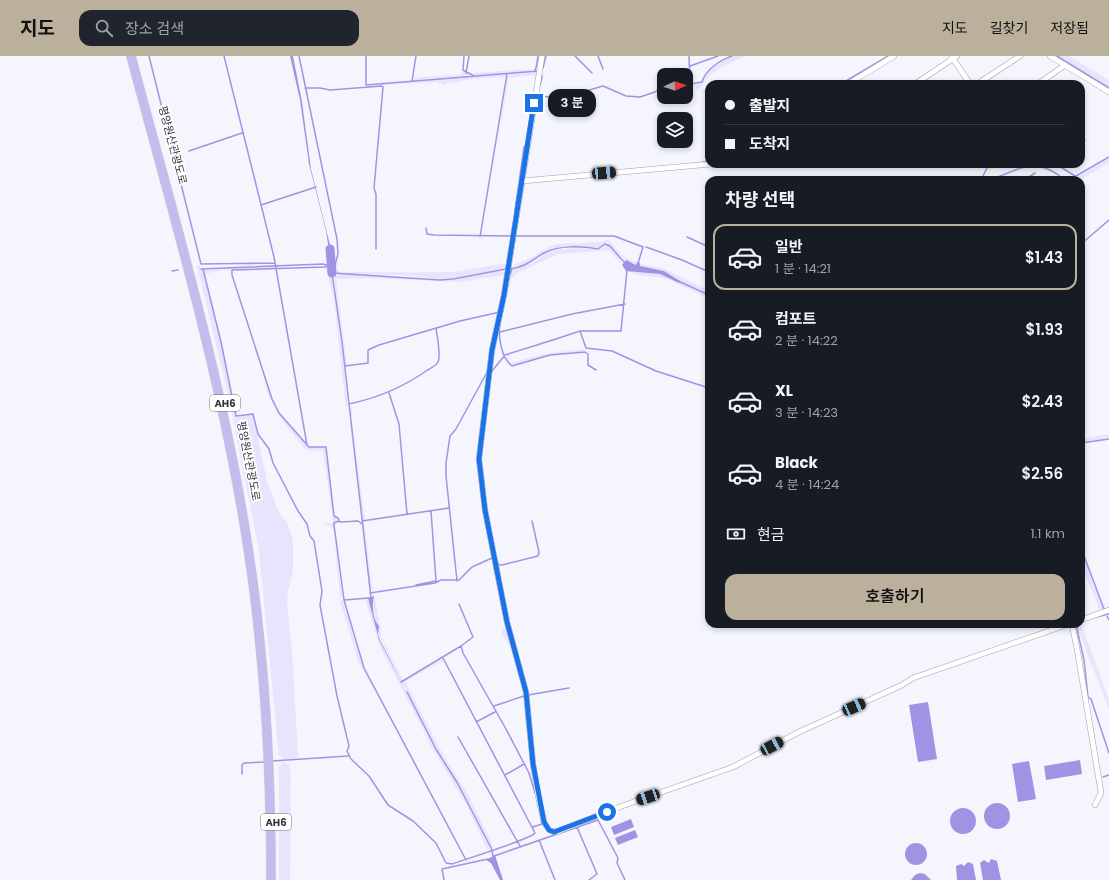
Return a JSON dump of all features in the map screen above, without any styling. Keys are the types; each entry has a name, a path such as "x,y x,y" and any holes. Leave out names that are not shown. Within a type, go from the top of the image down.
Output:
{"highway":[{"path":"131,56 209,348 244,521 254,588 272,761 272,880"},
{"name":"평양원산관광도로","path":"137,56 214,348 247,512 265,639 277,880"}],"street":[{"path":"542,56 504,295 492,350 479,459 485,510 507,622 526,692 533,764 538,795 544,822 551,832 564,830 622,806 733,767 799,732 927,672 1058,628"},
{"path":"855,80 894,56"},
{"path":"982,80 1020,56"},
{"path":"1050,56 1109,92"},
{"path":"920,80 954,57 968,80"},
{"path":"1044,80 1065,65"},
{"path":"522,181 705,165"},
{"path":"1085,619 1109,610"},
{"path":"1071,628 1078,654 1100,786 1100,793 1095,805"}],"shaded area":[{"path":"290,56 293,56 302,102 311,169 334,261 327,261 330,257 326,231 309,164 300,100"},
{"path":"733,56 745,56 722,67 709,76 698,91 694,85 702,82 714,66"},
{"path":"1059,56 1069,56 1109,80 1109,87"},
{"path":"535,69 531,71 507,74 475,75 473,73"},
{"path":"462,70 474,75 415,80 413,78 462,74"},
{"path":"537,72 537,76 533,75 509,78 494,165 508,75"},
{"path":"506,75 506,77 471,79 454,83 448,82 444,85 437,82 365,86 471,76"},
{"path":"1109,158 1109,162 1085,177 1085,176 1077,176"},
{"path":"609,240 625,257 638,262 636,265 626,260 607,242 599,248 582,246 554,249 544,253 531,263 512,268 515,264 557,244 598,242"},
{"path":"606,245 615,251 624,268 609,250 559,254 515,274 511,280 506,303 509,284 514,269 531,264 545,254 555,250 577,248 598,250"},
{"path":"339,259 337,269 340,272 450,272 507,264 507,268 454,278 440,279 401,275 342,274 335,272 334,270"},
{"path":"639,259 640,266 664,271 680,281 679,283 660,274 626,271 622,265 626,260 636,265"},
{"path":"640,264 665,269 705,289 705,292 680,281 664,271 640,266"},
{"path":"201,265 200,269 203,270 221,342 236,417 253,414 267,481 279,513 288,524 293,540 293,572 287,601 293,663 298,758 281,759 282,756 279,756 259,551 228,394 197,266"},
{"path":"275,266 275,268 221,270 205,274 204,270"},
{"path":"327,267 332,276 337,306 348,407 346,408 334,300"},
{"path":"499,271 505,272 506,275 459,282 371,278 336,279 347,366 345,366 334,275 361,274 441,280 456,279"},
{"path":"628,271 660,274 705,294 705,297 668,279 633,274"},
{"path":"580,332 508,355 510,363 545,354 584,349 585,351 550,355 512,365 508,363 507,355"},
{"path":"264,378 279,413 309,447 326,448 334,514 339,519 338,522 334,523 342,596 340,597 334,530 330,526 324,524 333,523 333,520 323,451 306,450 278,415 267,392"},
{"path":"349,404 353,412 351,416 365,520 362,520"},
{"path":"1109,434 1109,438 1085,441 1085,438"},
{"path":"362,522 364,522 373,592 369,587"},
{"path":"1085,562 1103,609 1099,610 1085,574"},
{"path":"493,569 495,570 516,663 510,645 502,635 501,631 505,627"},
{"path":"374,596 373,612 375,620 379,626 378,634 380,640 407,693 379,640 368,598"},
{"path":"375,597 382,639 403,680 402,681 387,652 377,627 373,605"},
{"path":"365,599 369,599 377,635 436,749 458,784 490,849 488,851 466,804 432,748 380,647"},
{"path":"343,600 362,666 395,728 358,661 340,601"},
{"path":"1078,628 1083,629 1109,700 1109,709"},
{"path":"443,659 444,663 440,662 406,681 407,685 440,749 470,798 494,848 492,849 459,784 437,748 402,682"},
{"path":"928,702 937,759 918,762 909,705"},
{"path":"1080,760 1082,774 1046,780 1044,766"},
{"path":"281,761 288,764 291,770 290,880 279,880 279,765 282,765"},
{"path":"1029,761 1036,799 1018,802 1012,764"},
{"path":"997,803 1007,806 1010,816 1007,826 997,829 987,826 984,816 987,806"},
{"path":"963,808 973,811 976,821 973,831 963,834 953,831 950,821 953,811"},
{"path":"631,819 634,827 614,835 611,827"},
{"path":"635,830 638,837 618,845 615,838"},
{"path":"916,843 924,846 927,854 924,862 916,865 908,862 905,854 908,846"},
{"path":"495,855 503,880 500,880 491,863 486,860"},
{"path":"991,859 997,861 1001,880 983,880 980,863 984,860 989,863"},
{"path":"968,862 973,864 976,880 957,880 956,866 961,864 964,866"},
{"path":"920,873 925,874 931,880 911,880 915,875"}],"waterway":[{"path":"149,56 201,264 275,263"},
{"path":"224,56 274,257 307,445"},
{"path":"201,269 323,264 331,267 335,265 338,254 337,239 299,56"},
{"path":"366,56 366,85 538,71"},
{"path":"412,81 416,56"},
{"path":"464,56 463,70 474,76"},
{"path":"466,73 469,56"},
{"path":"534,72 538,56"},
{"path":"543,68 546,56"},
{"path":"575,56 592,73"},
{"path":"598,56 603,69"},
{"path":"689,56 690,84 702,82 706,73 714,66 732,56"},
{"path":"690,66 718,56"},
{"path":"848,80 888,56"},
{"path":"1057,56 1109,88"},
{"path":"540,85 542,77 541,72"},
{"path":"480,237 507,74"},
{"path":"538,96 563,98 579,96 586,91 603,86 626,96 640,97 657,90"},
{"path":"305,88 330,90 383,87 374,188 376,194 376,249"},
{"path":"189,151 242,133"},
{"path":"515,210 524,147 526,145"},
{"path":"1076,176 1109,157"},
{"path":"983,176 987,168"},
{"path":"1000,176 1023,168"},
{"path":"1045,168 1060,176"},
{"path":"1062,168 1075,176"},
{"path":"1030,176 1035,173"},
{"path":"261,205 316,187"},
{"path":"1085,241 1109,220"},
{"path":"426,228 427,234 434,235 511,236"},
{"path":"515,236 614,236 643,247 639,260"},
{"path":"687,237 705,245"},
{"path":"510,269 525,265 550,250 563,247 585,247 598,249 605,244 610,246 625,263"},
{"path":"646,247 705,270"},
{"path":"330,249 332,273"},
{"path":"327,265 326,267 232,270 232,275 272,399 279,413 309,447 326,447 334,516 338,518 340,522 358,521 362,524"},
{"path":"203,269 221,342 236,416 253,414 258,434 269,449 273,463 298,511 307,524 310,536 314,541 322,591 320,605 337,696 349,746 347,751 351,759 369,776 388,805 413,821 436,843 446,863 452,864 510,844 535,833 443,658"},
{"path":"371,598 342,342 332,273 440,280 506,269"},
{"path":"508,282 512,269"},
{"path":"172,271 178,270"},
{"path":"457,581 446,476 446,463 450,436 456,429 486,374 492,371 505,355 580,331 621,331 627,270"},
{"path":"678,281 705,293"},
{"path":"502,314 505,300"},
{"path":"500,332 572,314 625,304"},
{"path":"345,366 368,363 368,350 379,345 460,321 500,312"},
{"path":"500,323 499,334 501,346 505,358 512,366 550,355 585,352 588,354 588,365 596,370"},
{"path":"349,404 389,392 436,365 439,359 436,328"},
{"path":"580,331 586,348 612,351 656,371 705,387"},
{"path":"389,393 399,424 407,514"},
{"path":"1085,442 1109,439"},
{"path":"362,521 449,508"},
{"path":"416,585 436,581 431,511"},
{"path":"339,521 334,523 334,525 344,600"},
{"path":"497,562 499,565 502,565 538,556 539,552 532,521"},
{"path":"370,593 435,583 441,580 459,580 472,567 492,558"},
{"path":"1085,559 1104,609"},
{"path":"369,598 344,600 364,668 466,860"},
{"path":"459,604 473,637 461,646 463,653 529,773 535,793"},
{"path":"1106,614 1109,620"},
{"path":"1092,618 1109,614"},
{"path":"1077,628 1084,660 1088,697 1091,699 1109,753"},
{"path":"401,682 461,646"},
{"path":"528,695 569,688"},
{"path":"407,692 436,749 458,784 492,850 493,856"},
{"path":"494,706 524,696"},
{"path":"476,722 495,712"},
{"path":"458,737 520,846"},
{"path":"272,761 348,756"},
{"path":"242,774 242,765 244,763 264,762"},
{"path":"505,775 524,764"},
{"path":"1103,777 1109,775"},
{"path":"494,856 598,820 618,858 617,863 625,880"},
{"path":"533,827 542,824 542,822"},
{"path":"577,827 597,874 589,880"},
{"path":"539,840 555,880"},
{"path":"444,880 442,869 488,859"}],"route":[{"path":"534,103 504,295 492,350 487,407 479,459 485,510 507,622 528,700 533,764 544,822 551,832 554,832 607,812"}]}
